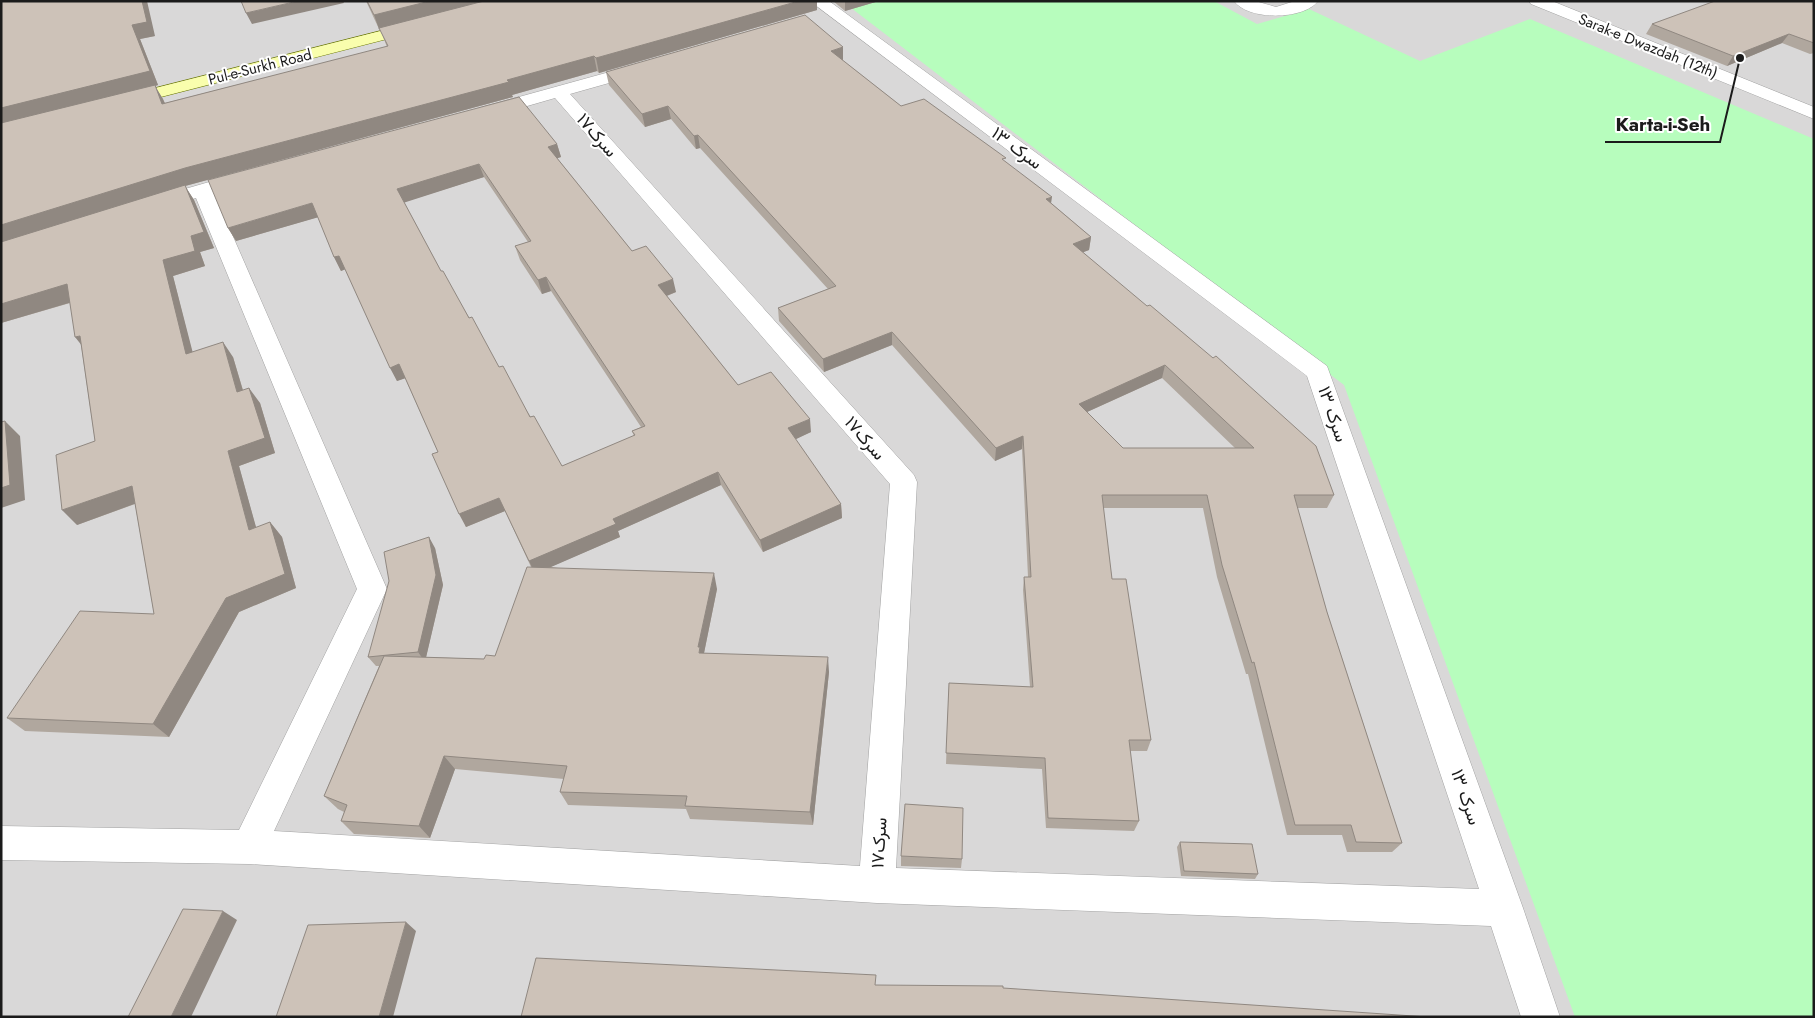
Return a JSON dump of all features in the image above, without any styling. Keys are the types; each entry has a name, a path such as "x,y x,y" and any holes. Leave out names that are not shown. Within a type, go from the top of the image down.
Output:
{"street":[{"path":"1242,1 1270,13 1282,12 1310,1"},
{"name":"Sarak-e Dwazdah (12th)","path":"1537,1 1814,114"},
{"name":"سرک ۱۳","path":"822,10 1318,372 1505,908 1541,1017"},
{"name":"Pul-e-Surkh Road","path":"106,106 432,23"},
{"path":"465,117 663,62"},
{"name":"سرک۱۷","path":"560,92 904,482 877,885"},
{"path":"138,210 202,189 268,171"},
{"path":"202,189 372,589 249,847"},
{"path":"1,843 249,847 877,885 1505,908"}],"shaded area":[{"path":"1,1 1814,1 1814,1017 1,1017"}],"green space":[{"path":"842,1 1214,1 1257,24 1309,9 1420,61 1530,19 1814,139 1814,1017 1575,1017 1344,385"}],"building":[{"path":"1,1 142,1 147,22 132,25 150,71 1,108"},
{"path":"241,1 298,1 246,13"},
{"path":"367,1 430,1 374,15"},
{"path":"484,1 799,1 596,58 594,56 507,80 509,82 185,168 1,225 1,123 155,85 162,104 388,46 379,28"},
{"path":"1715,1 1814,1 1814,43 1789,34 1733,56 1652,24"},
{"path":"805,15 843,47 831,51 901,106 924,99 1006,158 1002,159 1052,197 1046,199 1091,237 1073,244 1213,358 1216,356 1316,446 1334,495 1294,495 1327,612 1402,843 1356,842 1351,825 1295,825 1254,662 1252,663 1222,565 1207,495 1102,495 1112,579 1126,579 1151,740 1129,740 1139,821 1048,818 1045,758 946,753 949,683 1033,687 1024,577 1031,577 1023,436 996,448 892,332 823,359 778,308 836,286 698,135 694,136 668,106 642,114 606,72","holes":["1165,365 1254,448 1123,448 1079,404"]},
{"path":"519,97 557,144 548,147 632,251 646,246 673,279 658,285 738,385 771,372 810,419 788,428 841,504 760,540 718,472 613,519 616,524 529,561 499,498 459,514 432,454 438,452 399,364 390,368 339,256 334,257 312,203 228,228 208,180","holes":["479,164 531,241 515,246 538,280 546,277 645,426 632,431 635,435 562,466 534,416 530,417 503,366 499,367 472,317 469,318 443,271 441,271 397,189"]},
{"path":"185,185 204,232 191,236 195,251 163,260 186,354 223,342 237,392 249,388 265,438 228,451 249,530 270,522 285,574 226,598 153,724 7,718 80,611 154,614 132,486 62,510 56,455 95,441 80,336 75,337 67,284 1,304 1,242"},
{"path":"5,421 10,485 1,488 1,422"},
{"path":"429,537 436,575 418,652 368,657 389,581 384,552"},
{"path":"527,567 714,573 698,647 700,647 699,653 828,657 810,812 685,806 687,796 560,792 567,766 444,756 419,826 341,821 347,805 324,796 384,656 484,659 486,655 495,656"},
{"path":"905,804 963,808 962,859 901,856"},
{"path":"1180,842 1252,844 1258,874 1184,871"},
{"path":"183,909 223,911 171,1017 128,1017"},
{"path":"406,922 379,1017 276,1017 308,925"},
{"path":"536,958 876,975 875,985 1003,986 1003,988 1428,1017 521,1017"}],"place":[{"name":"Karta-i-Seh","path":"1740,58"}]}
